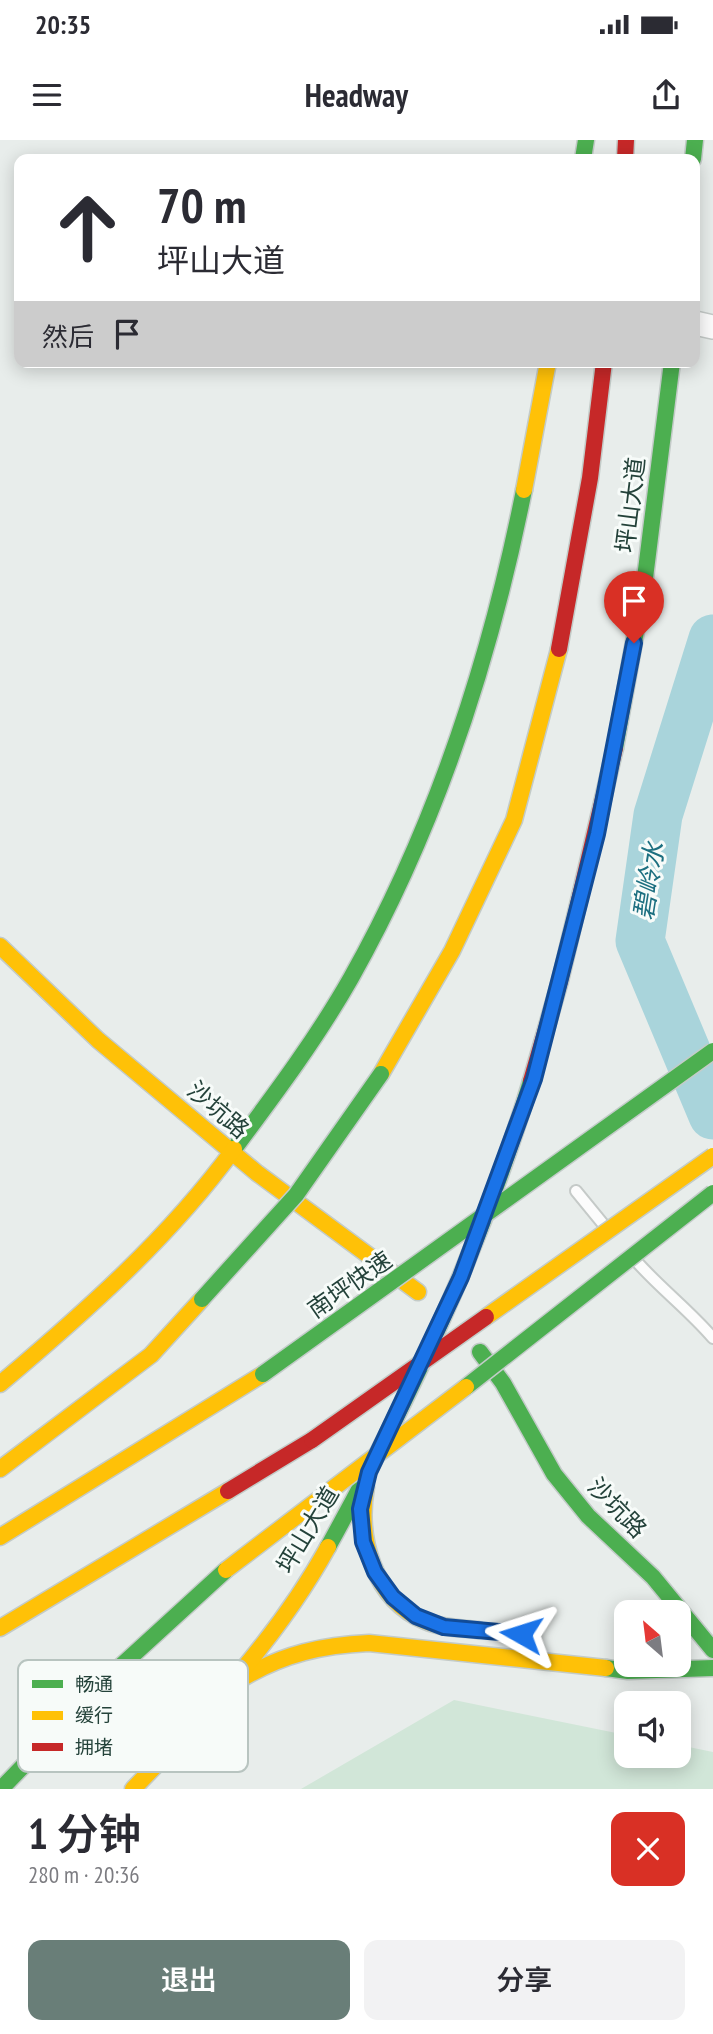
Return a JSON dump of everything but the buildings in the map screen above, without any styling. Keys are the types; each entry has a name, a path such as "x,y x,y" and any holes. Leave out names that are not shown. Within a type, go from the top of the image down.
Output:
{"main road":[{"path":"0,1384 46,1348 124,1274 232,1152 265,1111 330,1013 386,911 435,805 477,685 510,563 547,368"},
{"name":"坪山大道","path":"0,1469 151,1354 296,1195 381,1074 452,951 514,820 555,673 590,478 603,368"},
{"name":"坪山大道","path":"248,1660 323,1555 369,1472 461,1277 534,1079 602,807 639,616 671,368"},
{"name":"沙坑路","path":"0,946 98,1040 232,1152 418,1292"},
{"name":"南坪快速","path":"0,1537 263,1374 713,1051"},
{"path":"0,1628 312,1440 713,1156"},
{"path":"125,1660 226,1570 597,1287 713,1193"},
{"name":"沙坑路","path":"480,1352 503,1383 554,1474 588,1516 653,1577 713,1650"},
{"path":"369,1472 360,1509 363,1542 375,1572 393,1597 416,1616 444,1627 499,1632"},
{"path":"248,1674 288,1654 322,1645 355,1642 389,1643 628,1671 713,1667"},
{"path":"691,1661 713,1667"},
{"path":"1,1789 18,1771"},
{"name":"坪山大道","path":"133,1789 150,1772"}],"lane":[{"path":"576,1191 619,1242"},
{"path":"627,1252 653,1280 688,1308 713,1338"}],"green space":[{"path":"454,1700 614,1733 614,1768 691,1768 691,1747 713,1752 713,1789 301,1789"}],"waterway":[{"name":"碧岭水","path":"713,639 658,815 640,941 713,1115"}],"traffic: fast":[{"path":"584,154 586,140"},
{"path":"694,154 695,140"},
{"path":"615,748 644,586 671,368"},
{"path":"234,1149 338,1000 382,920 410,861 435,801 477,679 495,617 524,490"},
{"path":"263,1374 713,1051"},
{"path":"202,1299 296,1195 381,1074"},
{"path":"328,1547 442,1320 490,1202 531,1081"},
{"path":"466,1387 713,1193"},
{"path":"480,1352 503,1383 554,1474 588,1516 653,1577 713,1650"},
{"path":"128,1660 226,1570"},
{"path":"606,1668 628,1671 713,1668"},
{"path":"1,1789 18,1771"}],"traffic: slow":[{"path":"524,490 547,368"},
{"path":"381,1074 452,951 514,820 559,649"},
{"path":"0,946 98,1040 257,1173 418,1292"},
{"path":"0,1384 94,1302 154,1244 209,1182 234,1149"},
{"path":"486,1317 713,1156"},
{"path":"0,1469 151,1355 202,1299"},
{"path":"0,1537 263,1374"},
{"path":"226,1570 466,1387"},
{"path":"366,1487 364,1526 367,1546 381,1582 393,1598 407,1611 425,1621 478,1630"},
{"path":"0,1628 228,1491"},
{"path":"248,1663 286,1613 328,1547"},
{"path":"248,1675 304,1652 369,1643 606,1668"},
{"path":"133,1789 149,1772"}],"traffic: jam":[{"path":"625,154 626,140"},
{"path":"559,649 590,478 603,368"},
{"path":"531,1081 560,981 615,748"},
{"path":"312,1440 486,1317"},
{"path":"228,1491 312,1440"}],"route":[{"path":"521,1634 444,1627 416,1616 393,1597 375,1572 363,1542 360,1509 369,1472 385,1444 461,1277 534,1079 597,834 634,643"}]}
